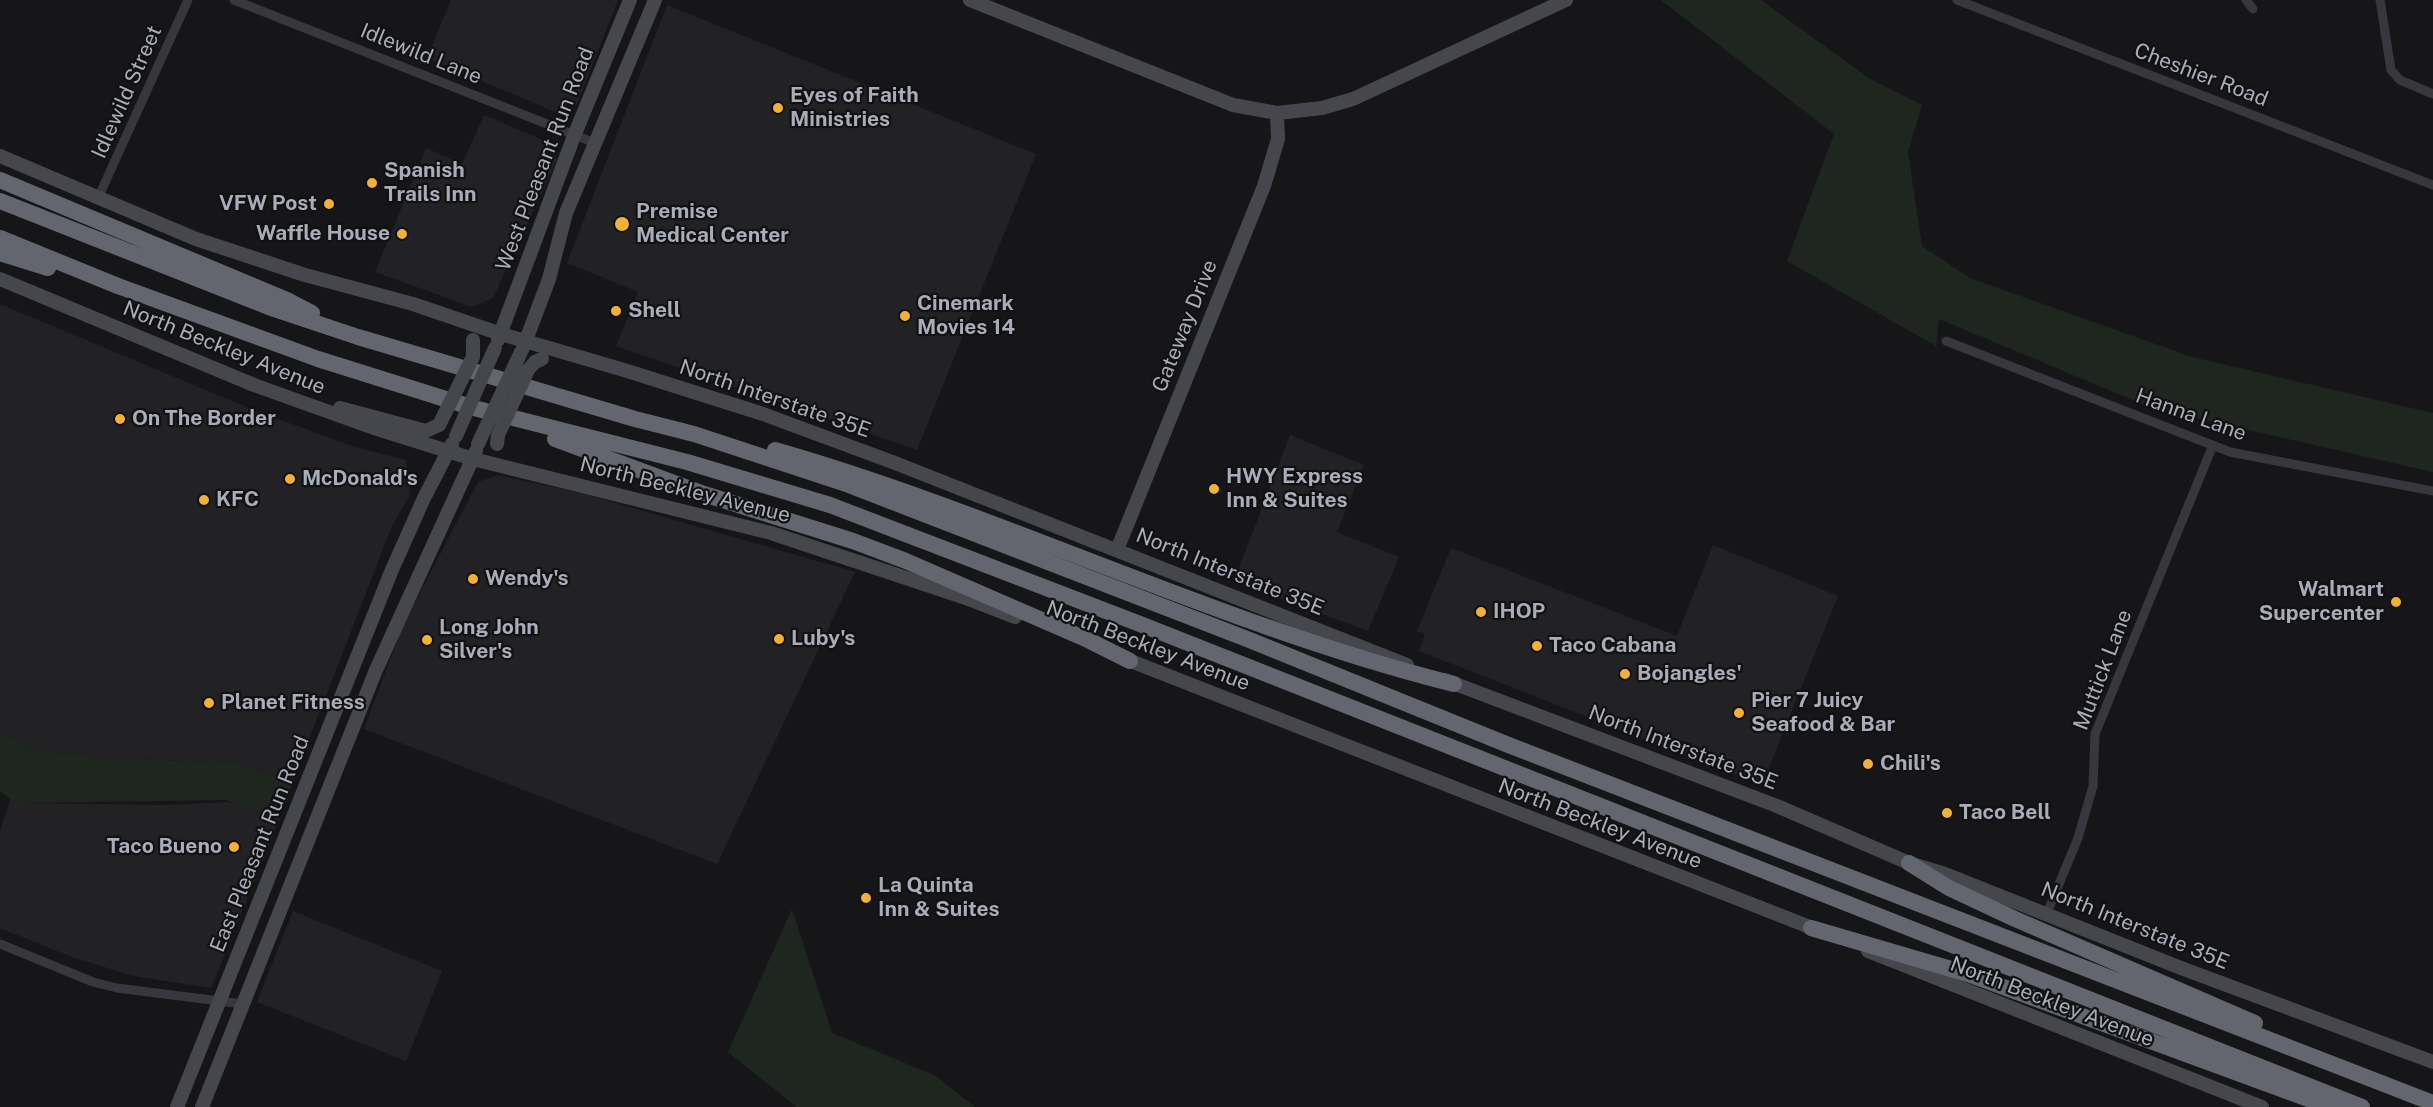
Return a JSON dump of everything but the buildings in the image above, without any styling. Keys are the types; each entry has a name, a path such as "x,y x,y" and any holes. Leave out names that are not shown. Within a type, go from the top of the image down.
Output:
{"highway":[{"path":"0,180 289,301 358,337"},
{"path":"0,201 274,309 358,337 635,419 694,434 849,485 1247,639 1506,744 2433,1103"},
{"path":"0,238 118,286 286,348 390,382 490,412 687,462 830,505 1129,620 2356,1105"},
{"path":"0,253 118,286"},
{"path":"390,382 426,404 561,441 704,494 853,541 906,561 1088,640 1130,661"},
{"path":"694,434 750,443 906,491 1274,629 1386,667 1454,684"},
{"path":"1909,863 1956,892 2059,939 2270,1029 2393,1078 2433,1098"},
{"path":"1811,928 1968,974 2311,1100 2356,1105"}],"main road":[{"name":"West Pleasant Run Road","path":"501,334 574,136 630,0"},
{"name":"West Pleasant Run Road","path":"523,347 549,279 567,213 655,0"},
{"path":"970,0 1217,100 1277,113 1322,108 1353,99 1566,0"},
{"name":"Gateway Drive","path":"1117,550 1264,186 1278,139 1277,113"},
{"name":"North Interstate 35E","path":"0,156 211,244 305,275 430,310 501,334 523,347 624,370 763,414 1117,550 1454,684 1777,806 1909,863 1945,874 2181,968 2433,1062"},
{"name":"North Beckley Avenue","path":"0,279 202,364 314,408 473,459 771,533 966,598 2262,1107"},
{"path":"314,408 334,406 426,431 439,425 472,357 473,340 461,326 430,310"},
{"name":"East Pleasant Run Road","path":"177,1107 391,572 424,498 456,436 501,334"},
{"name":"East Pleasant Run Road","path":"202,1107 368,689 523,347"},
{"path":"515,470 502,457 497,444 498,435 528,370 535,362 551,358 601,372 624,370"},
{"path":"348,681 368,689"},
{"path":"309,778 329,786"},
{"path":"284,839 306,846"}],"street":[{"name":"Idlewild Street","path":"98,198 188,0"},
{"name":"Idlewild Lane","path":"234,0 596,143"},
{"name":"Cheshier Road","path":"1957,0 2433,185"},
{"path":"2246,0 2253,9"},
{"path":"2380,0 2391,70 2400,81 2433,94"},
{"name":"Hanna Lane","path":"1946,341 2230,452 2433,491"},
{"name":"Muttick Lane","path":"2047,913 2078,838 2093,786 2095,734 2213,445"},
{"path":"0,944 93,982 109,986 243,1004"}],"shaded area":[{"path":"451,0 618,0 576,106 558,113 427,58"},
{"path":"1661,0 1761,0 1870,79 1922,105 1908,152 1922,246 1970,278 2192,357 2433,413 2433,472 2152,408 1939,319 1936,346 1787,261 1834,134"},
{"path":"667,5 1036,154 917,450 616,346 638,292 567,263"},
{"path":"484,115 550,143 557,160 493,298 472,307 375,272 426,148 462,164"},
{"path":"0,304 256,411 355,447 406,460 410,495 392,526 292,783 237,763 108,758 28,749 0,731"},
{"path":"1290,435 1364,465 1337,532 1399,557 1368,631 1234,581"},
{"path":"497,475 584,494 855,572 717,864 364,729 402,628 450,535 478,482"},
{"path":"1713,545 1838,596 1762,785 1419,651 1425,634 1417,631 1451,548 1677,636"},
{"path":"0,731 28,749 108,758 237,763 292,783 279,818 226,800 15,803 0,791"},
{"path":"11,797 31,803 170,805 228,802 281,815 211,988 133,976 72,957 0,928 0,831"},
{"path":"792,909 832,1033 934,1075 975,1107 797,1107 728,1052"},
{"path":"293,911 442,971 406,1061 257,1002"}],"place":[{"name":"Eyes of Faith Ministries","path":"778,108"},
{"name":"Spanish Trails Inn","path":"372,183"},
{"name":"VFW Post","path":"329,204"},
{"name":"Premise Medical Center","path":"622,224"},
{"name":"Waffle House","path":"402,234"},
{"name":"Shell","path":"616,311"},
{"name":"Cinemark Movies 14","path":"905,316"},
{"name":"On The Border","path":"120,419"},
{"name":"McDonald's","path":"290,479"},
{"name":"HWY Express Inn & Suites","path":"1214,489"},
{"name":"KFC","path":"204,500"},
{"name":"Wendy's","path":"473,579"},
{"name":"Walmart Supercenter","path":"2396,602"},
{"name":"IHOP","path":"1481,612"},
{"name":"Luby's","path":"779,639"},
{"name":"Long John Silver's","path":"427,640"},
{"name":"Taco Cabana","path":"1537,646"},
{"name":"Bojangles'","path":"1625,674"},
{"name":"Planet Fitness","path":"209,703"},
{"name":"Pier 7 Juicy Seafood & Bar","path":"1739,713"},
{"name":"Chili's","path":"1868,764"},
{"name":"Taco Bell","path":"1947,813"},
{"name":"Taco Bueno","path":"234,847"},
{"name":"La Quinta Inn & Suites","path":"866,898"}]}
